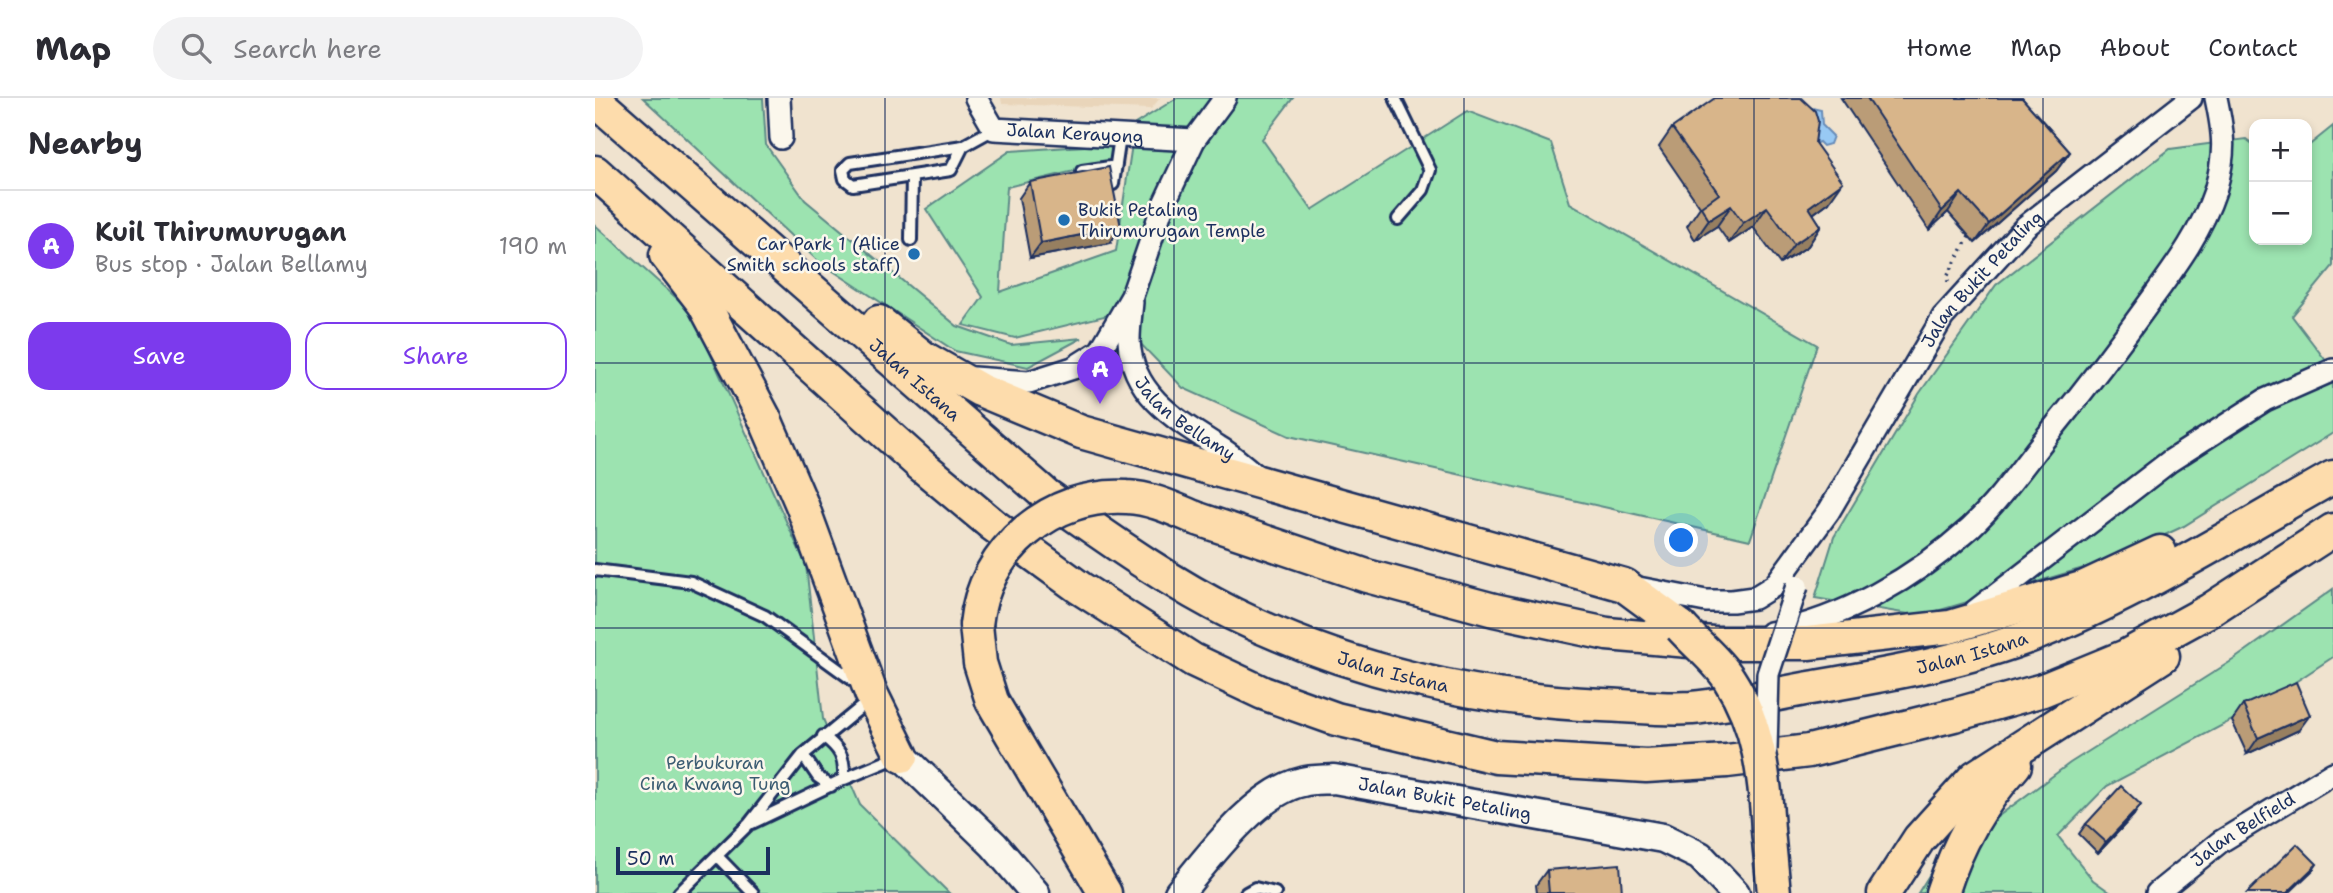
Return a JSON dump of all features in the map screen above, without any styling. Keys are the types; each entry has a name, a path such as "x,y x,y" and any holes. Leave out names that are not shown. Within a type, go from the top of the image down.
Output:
{"main road":[{"name":"Jalan Istana","path":"595,100 1045,495 1115,543 1230,613 1299,644 1373,668 1458,688 1543,702 1691,708 1853,681 1966,657 2036,634 2110,602 2333,476"},
{"path":"682,174 925,358 980,390 1081,432 1264,482 1551,567 1624,585 1681,627 1728,677 1751,717 1765,782 1774,893"},
{"path":"603,179 921,465 993,525 1080,588 1193,660 1263,693 1336,719 1496,757 1646,766 1727,761 1809,751 1954,715 2043,690 2126,656 2210,610 2321,538"},
{"path":"603,179 704,303 738,365 802,505 872,695 902,755 994,845 1035,893"},
{"path":"1105,893 992,701 980,663 976,625 978,604 999,561 1024,533 1051,512 1101,497 1129,497 1164,505 1198,520 1367,576 1494,610 1607,634 1713,643 1808,643 1950,627 2085,587 2333,476"},
{"path":"1884,893 1919,839 1975,777 2196,634 2321,538"},
{"path":"1942,893 1968,827 1990,793 2045,733"},
{"name":"Jalan Bukit Petaling","path":"1179,893 1210,855 1269,796 1300,782 1334,779 1663,838 1700,856 1735,893"}],"street":[{"path":"779,98 781,138"},
{"name":"Jalan Kerayong","path":"976,98 994,129 1194,140"},
{"name":"Jalan Bellamy","path":"952,374 992,381 1030,382 1073,368 1100,351 1132,296 1162,208 1194,140 1225,98"},
{"name":"Jalan Bukit Petaling","path":"1624,585 1706,601 1754,598 1775,584 1829,511 1950,309 2027,226 2191,98"},
{"path":"1713,643 1796,628 1868,598 1935,556 1971,527 2109,360 2191,245 2215,192 2225,141 2215,98"},
{"name":"Jalan Bellamy","path":"1132,296 1129,342 1140,378 1148,393 1165,412 1222,448 1264,482"},
{"path":"1950,627 1991,601 2180,453 2265,400 2333,370"},
{"name":"Jalan Bukit Petaling","path":"1765,782 1767,674 1797,586 1829,511"},
{"name":"Jalan Belfield","path":"2157,893 2220,842 2333,773"}],"lane":[{"path":"1395,98 1430,170 1423,190 1398,219"},
{"path":"963,146 951,170 853,185 845,179 843,170 850,163 963,146 994,129"},
{"path":"1113,184 1120,137"},
{"path":"1082,171 1116,166"},
{"path":"911,240 912,176"},
{"path":"595,570 691,582 765,615 872,695 803,755 749,824 679,893"},
{"path":"823,736 839,748 844,762 844,779"},
{"path":"803,755 818,777 831,786"},
{"path":"749,824 902,755"},
{"path":"717,856 753,893"},
{"path":"1246,893 1255,888 1275,893"}],"path":[{"path":"1950,309 1947,277 1977,227"}],"shaded area":[{"path":"1001,98 1160,98 1151,109 1002,104"}],"green space":[{"path":"643,98 763,98 766,145 805,200 957,326 1011,345 1082,338 1028,367 955,351 818,261"},
{"path":"1177,98 1293,98 1262,139 1312,210 1467,111 1551,143 1570,203 1817,345 1750,540 1289,436 1183,388 1112,314 1015,338 963,325 983,297 926,209 1010,151 1114,144 1112,162 1007,187 1000,292 1116,251 1135,124"},
{"path":"2333,126 2333,266 2292,316 2333,370 2333,433 2184,526 2114,559 1920,616 1815,598 1834,537 1919,394 1996,285 2170,149 2246,139 2249,141 2249,245 2312,245 2312,143"},
{"name":"Perbukuran Cina Kwang Tung","path":"595,225 691,311 806,565 823,719 860,805 949,893 595,893"},
{"path":"2333,589 2333,657 2259,706 2107,786 2058,836 2093,880 2111,893 1918,893 1938,861 2070,763 2233,660"}],"water":[{"path":"1799,105 1821,110 1822,125 1833,136 1830,144 1823,146 1819,142 1811,145"}],"building":[{"path":"1715,98 1801,98 1815,111 1818,121 1815,143 1843,182 1809,207 1821,226 1794,244 1767,207 1743,223 1731,206 1709,220 1701,207 1719,194 1672,128"},
{"path":"1867,98 2022,98 2070,152 1989,224 1961,193 1942,211"},
{"name":"Bukit Petaling Thirumurugan Temple","path":"1109,167 1121,227 1041,243 1030,182"},
{"path":"2296,682 2310,715 2258,738 2243,705"},
{"path":"2121,786 2141,805 2106,842 2086,824"},
{"path":"2297,844 2317,864 2289,893 2247,893"},
{"path":"1620,864 1622,893 1549,893 1547,870"}],"place":[{"name":"Bukit Petaling Thirumurugan Temple","path":"1064,220"},
{"name":"Car Park 1 (Alice Smith schools staff)","path":"914,254"},
{"name":"Kuil Thirumurugan","path":"1100,404"}]}
